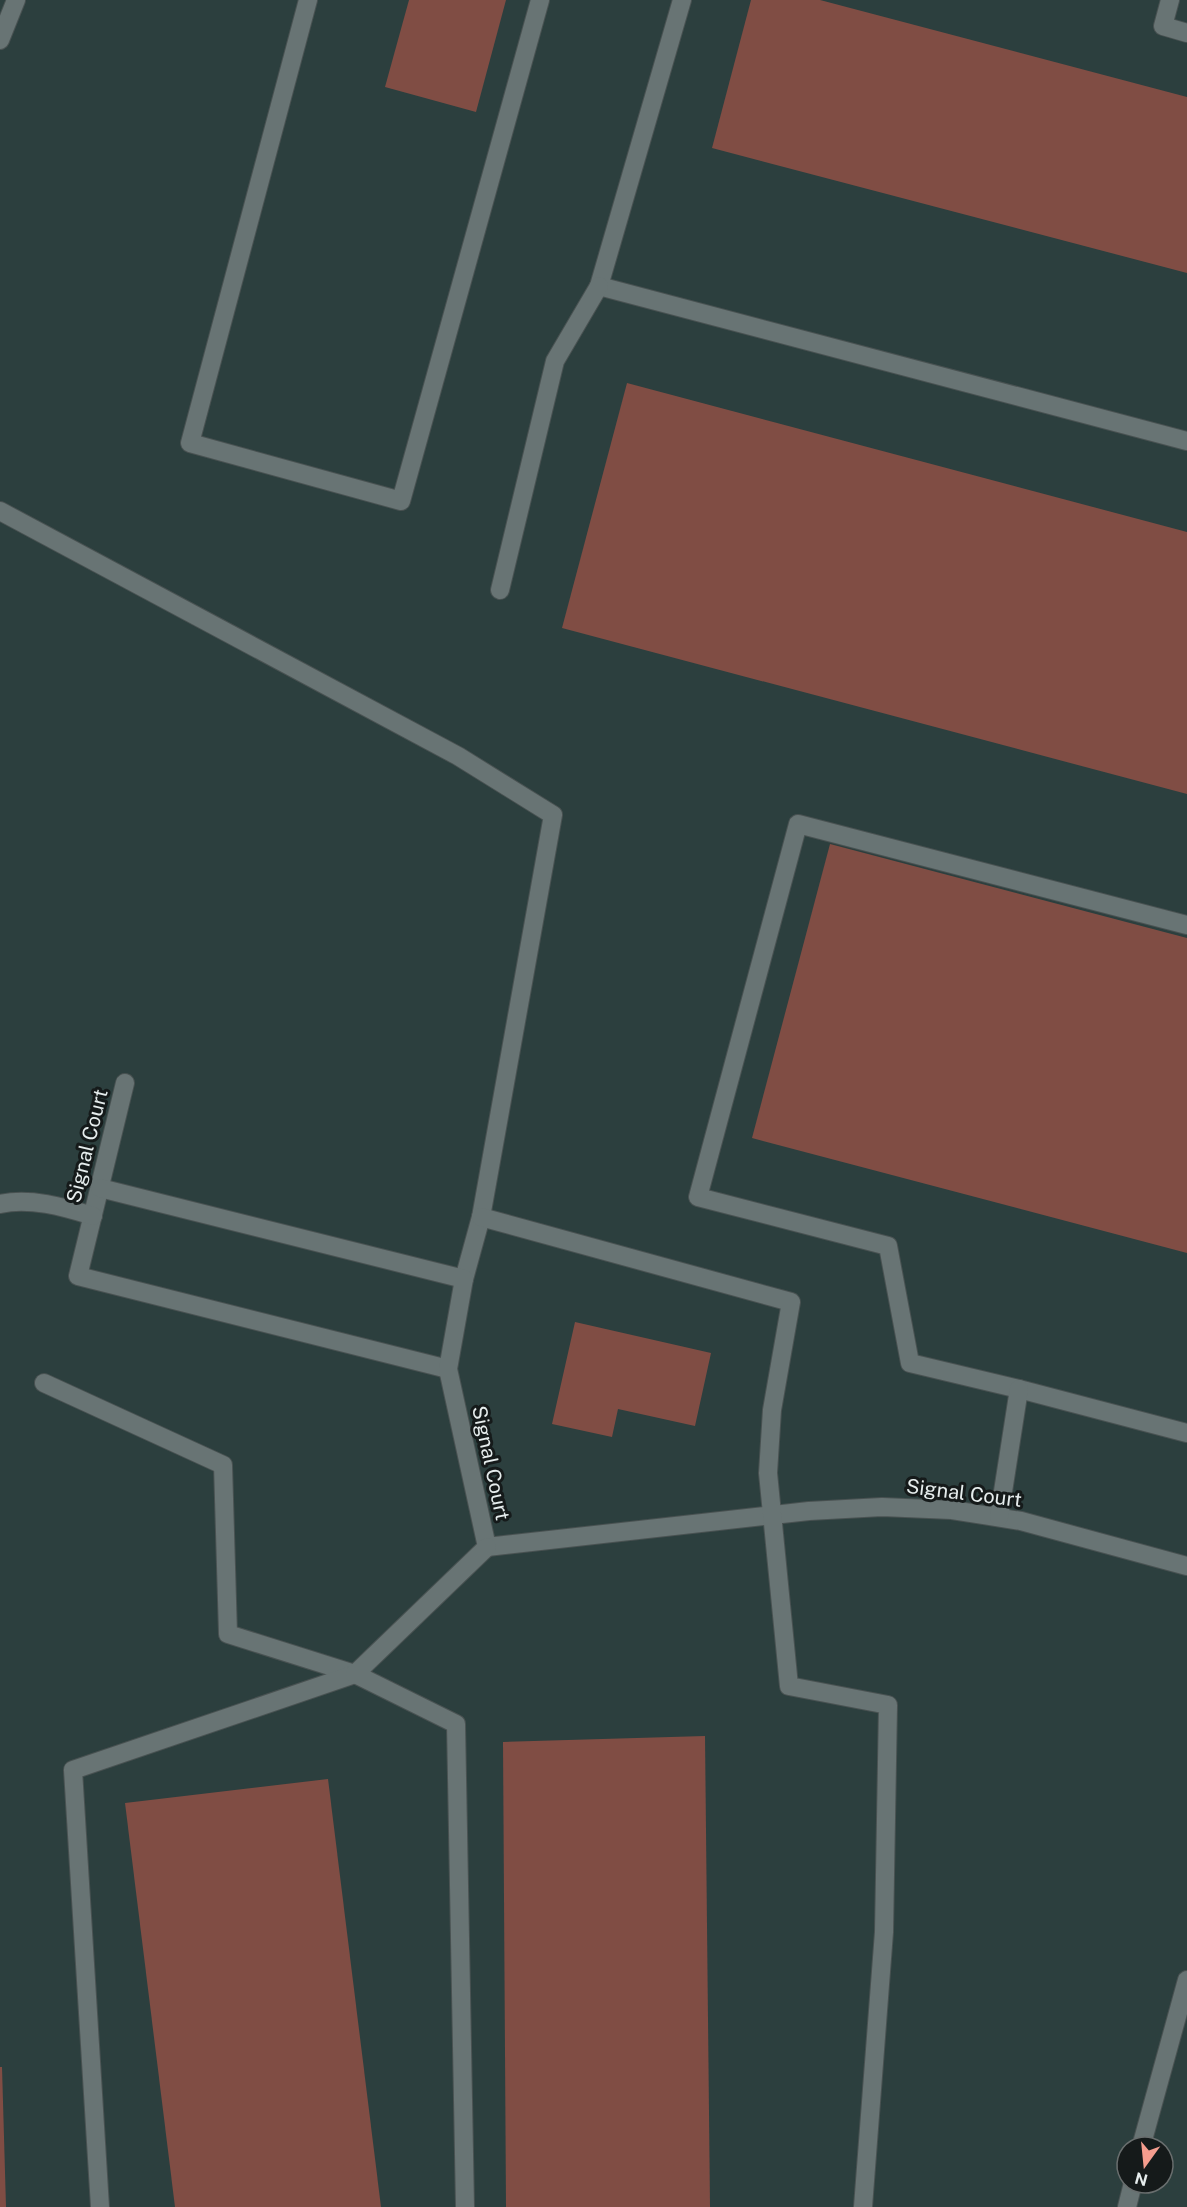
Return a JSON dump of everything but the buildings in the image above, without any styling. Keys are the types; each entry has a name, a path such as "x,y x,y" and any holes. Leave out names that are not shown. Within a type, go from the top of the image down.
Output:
{"street":[{"path":"0,40 16,0"},
{"path":"308,0 190,443 401,501 540,0"},
{"path":"500,590 555,361 599,286 682,0"},
{"path":"1170,0 1163,26 1187,33"},
{"path":"599,286 1187,441"},
{"path":"0,511 458,756 553,815 481,1217 464,1279 448,1369"},
{"path":"1187,925 798,824 698,1197 888,1246 909,1363 1187,1433"},
{"name":"Signal Court","path":"125,1083 78,1276 448,1369 486,1547 772,1515 882,1507 952,1510 1021,1521 1187,1566"},
{"path":"100,1188 464,1279"},
{"path":"0,1204 13,1201 67,1208 93,1216"},
{"path":"481,1217 791,1302 772,1410 768,1473 789,1686 888,1705 884,1932 862,2207"},
{"path":"44,1383 223,1466 228,1634 355,1674 456,1724 465,2207"},
{"path":"999,1517 1019,1389"},
{"path":"100,2207 73,1770 355,1674 486,1547"},
{"path":"1144,2135 1187,1980"}],"shaded area":[{"path":"0,0 1187,0 1187,2207 0,2207"}]}
